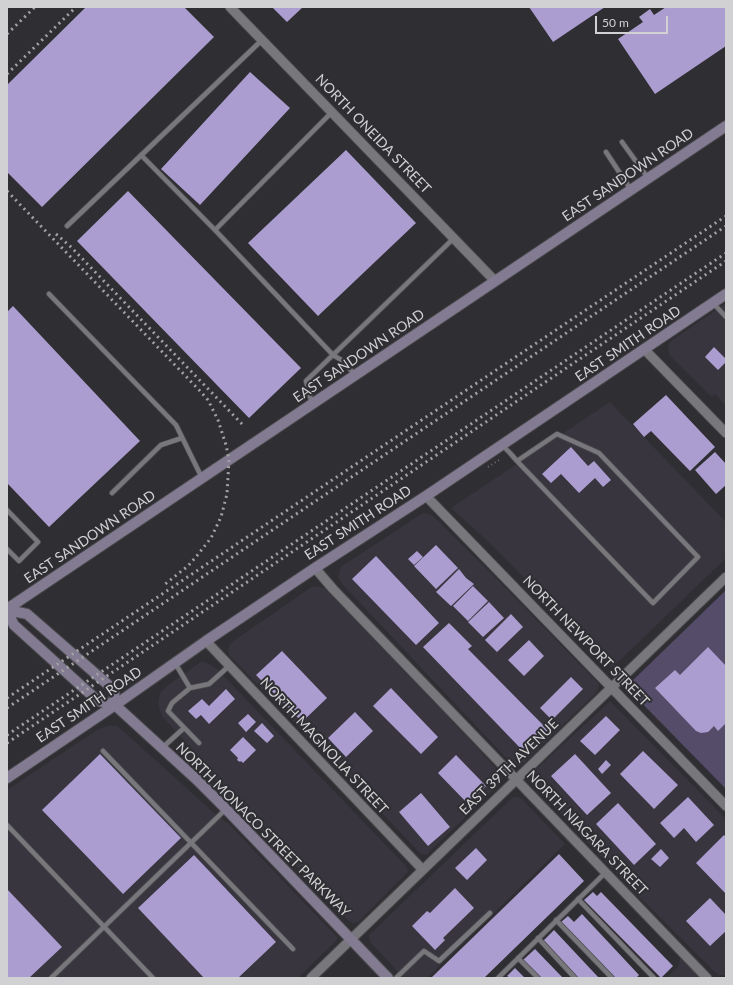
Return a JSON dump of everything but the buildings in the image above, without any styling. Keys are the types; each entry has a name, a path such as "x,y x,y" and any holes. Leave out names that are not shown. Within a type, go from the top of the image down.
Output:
{"street":[{"name":"NORTH ONEIDA STREET","path":"230,7 496,281"},
{"name":"EAST SANDOWN ROAD","path":"7,610 726,126"},
{"name":"EAST SMITH ROAD","path":"7,778 206,641 426,496 726,294"},
{"path":"644,349 726,433"},
{"name":"NORTH NEWPORT STREET","path":"426,496 726,806"},
{"name":"NORTH NIAGARA STREET","path":"315,568 333,589 707,978"},
{"name":"EAST 39TH AVENUE","path":"311,978 422,869 726,577"},
{"path":"7,610 27,614 114,690 115,705 98,701 14,625 7,610"},
{"name":"NORTH MAGNOLIA STREET","path":"206,641 422,869"},
{"name":"NORTH MONACO STREET PARKWAY","path":"115,705 226,809 388,978"}],"lane":[{"path":"67,226 262,40"},
{"path":"215,230 332,112"},
{"path":"622,142 648,178"},
{"path":"606,152 631,190"},
{"path":"141,155 355,375"},
{"path":"312,404 306,381 454,238"},
{"path":"49,294 176,426 202,478"},
{"path":"713,303 726,318"},
{"path":"502,445 517,461 653,603 698,557 599,453 557,434 517,461"},
{"path":"112,493 161,445 182,438"},
{"path":"7,510 38,542 19,561 7,549"},
{"path":"175,663 190,688"},
{"path":"199,744 168,711 172,703 190,688 210,684 229,666"},
{"path":"162,748 184,728"},
{"path":"103,751 293,949"},
{"path":"51,978 226,809"},
{"path":"7,825 153,978"},
{"path":"498,978 605,872"},
{"path":"578,899 654,978"},
{"path":"396,978 424,951 439,960 490,913"},
{"path":"556,920 612,978"},
{"path":"538,938 575,978"},
{"path":"518,958 538,978"}],"path":[{"path":"488,467 499,460"}],"shaded area":[{"path":"726,303 726,406 715,394 712,397 672,358 669,354 668,345 671,341"},
{"path":"610,402 726,522 726,558 612,668 493,546 451,508"},
{"path":"423,513 430,514 434,517 598,683 599,686 596,693 521,766 517,766 510,762 339,579 338,576 342,566"},
{"path":"313,586 325,589 472,742 502,777 499,785 426,855 421,854 230,656 228,651 232,642"},
{"path":"726,590 726,789 626,687"},
{"path":"202,661 217,669 406,866 408,871 407,873 358,922 353,923 348,920 220,787 200,758 162,716 158,704 160,693 168,685"},
{"path":"610,701 726,819 726,975 718,975 635,893 530,781 530,775"},
{"path":"111,725 117,726 121,729 212,811 230,825 337,937 337,940 298,978 7,978 7,790 97,730"},
{"path":"517,796 522,799 565,844 427,978 404,978 370,942 369,935 512,798"},
{"path":"680,956 701,978 666,978 679,966"}],"railway":[{"path":"7,34 35,7"},
{"path":"7,74 76,7"},
{"path":"7,191 201,392 208,400 218,420 229,460 227,494 221,517 211,538 196,557 188,566 164,585"},
{"path":"7,698 726,216"},
{"path":"7,708 726,226"},
{"path":"56,234 71,247 242,424"},
{"path":"7,735 726,253"},
{"path":"7,743 726,261"}]}
